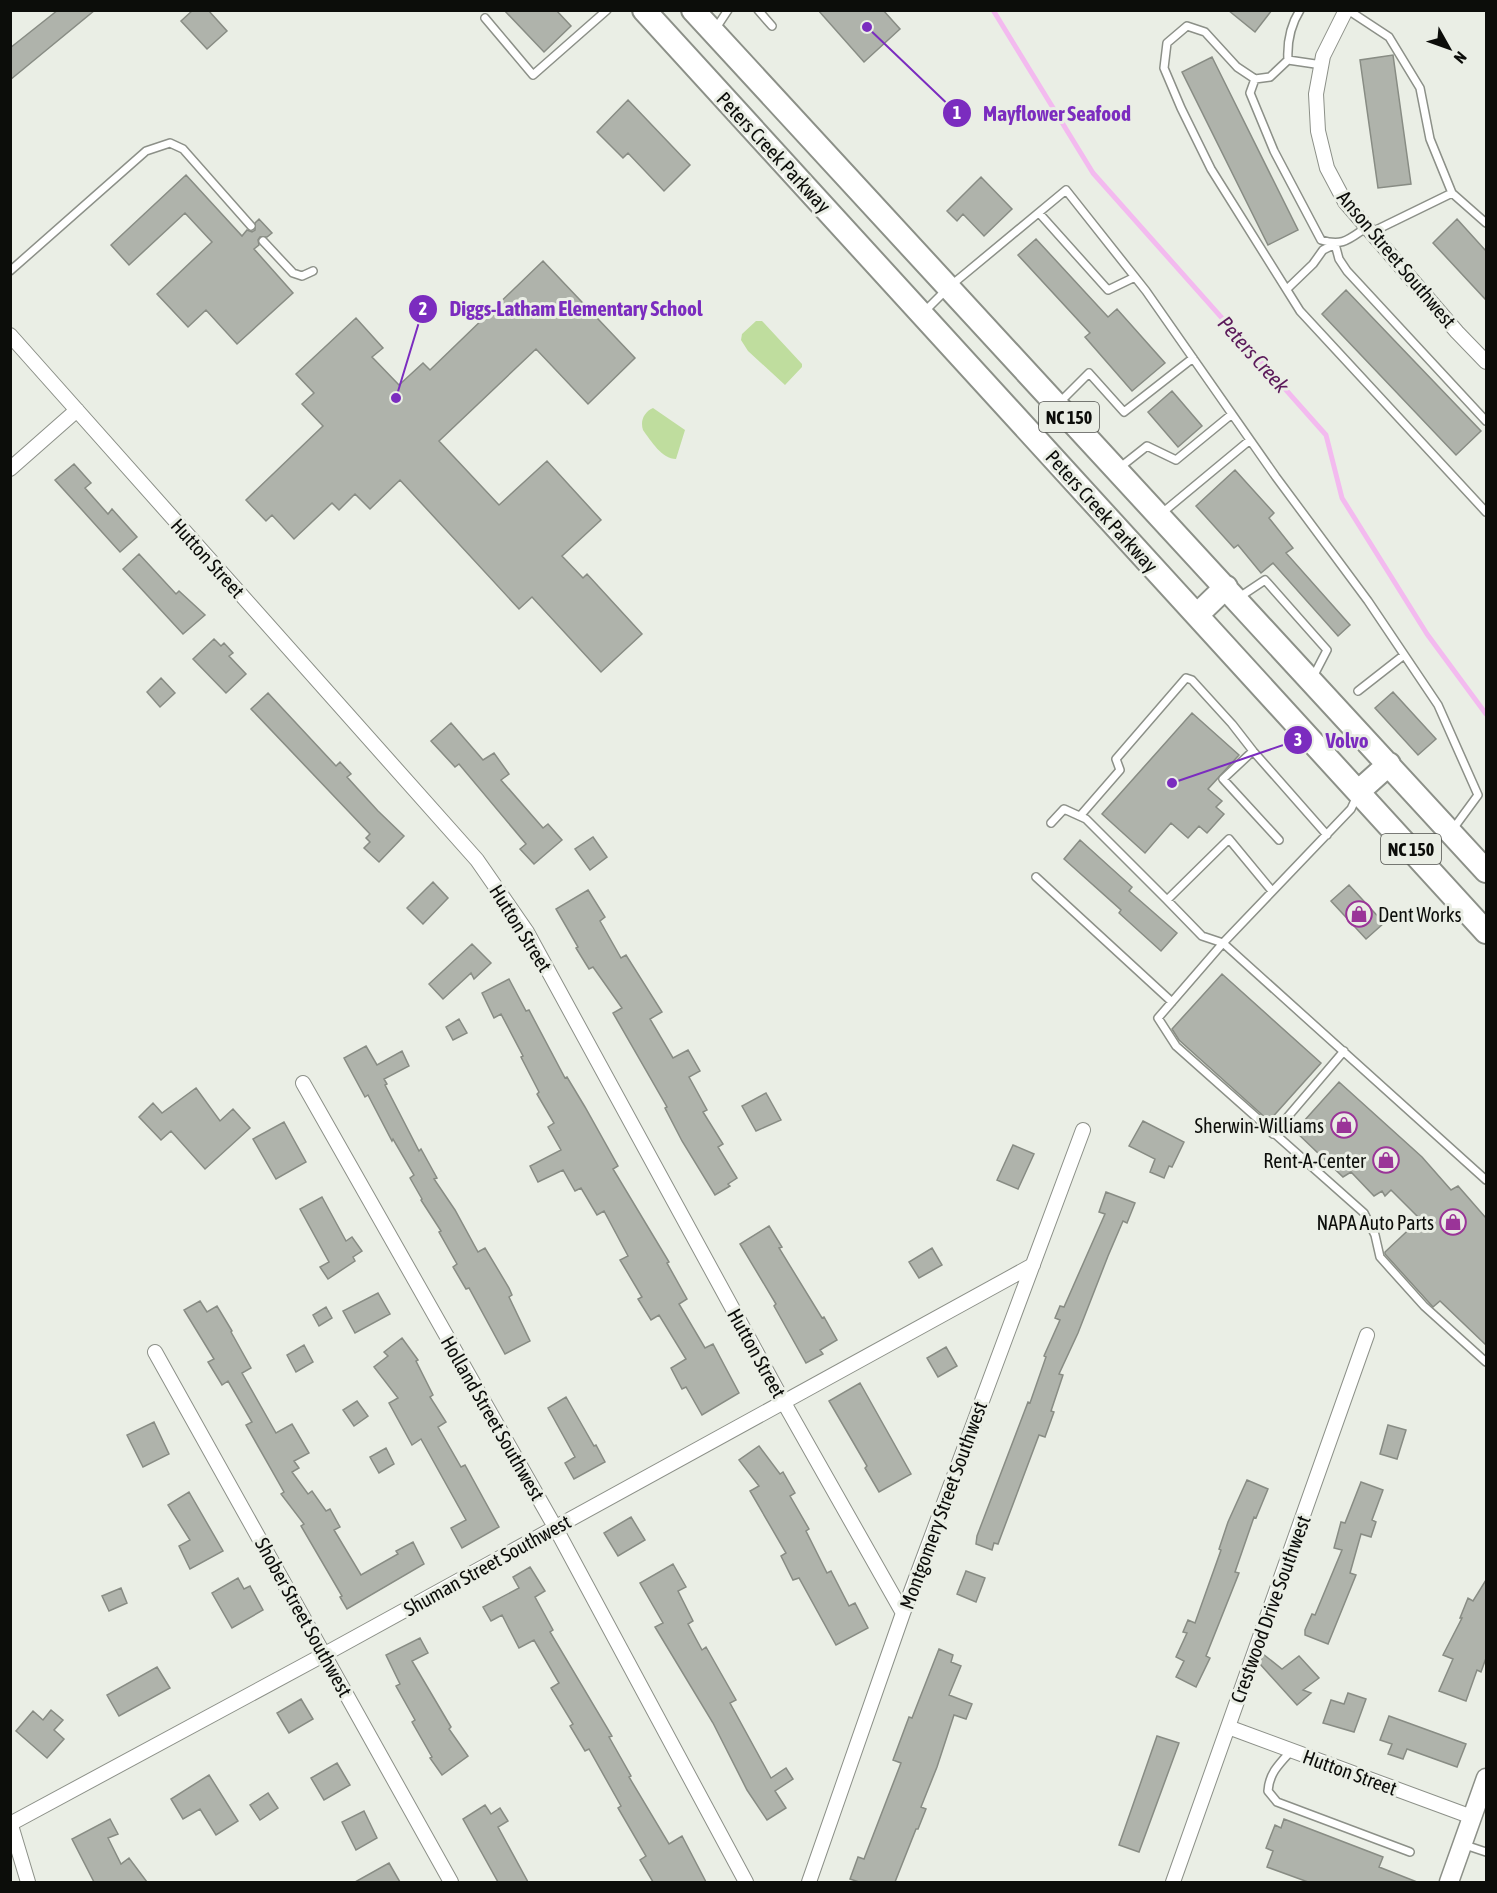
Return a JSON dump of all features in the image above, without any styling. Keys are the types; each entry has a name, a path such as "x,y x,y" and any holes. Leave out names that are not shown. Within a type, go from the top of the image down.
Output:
{"main road":[{"name":"Peters Creek Parkway","path":"693,10 1486,871"},
{"name":"Peters Creek Parkway","path":"656,15 922,314 1486,932"},
{"path":"1197,615 1232,593"},
{"path":"1359,791 1389,764"}],"street":[{"name":"Anson Street Southwest","path":"1347,10 1323,56 1316,94 1318,131 1328,168 1345,202 1457,332 1486,362"},
{"name":"Hutton Street","path":"10,335 477,860 527,932 783,1401 903,1612"},
{"path":"10,469 76,410"},
{"name":"Holland Street Southwest","path":"303,1083 555,1527 746,1882"},
{"name":"Montgomery Street Southwest","path":"809,1882 903,1612 1083,1130"},
{"name":"Shuman Street Southwest","path":"11,1823 325,1654 1033,1265"},
{"name":"Crestwood Drive Southwest","path":"1173,1882 1367,1335"},
{"name":"Shober Street Southwest","path":"155,1352 451,1882"},
{"name":"Hutton Street","path":"1228,1727 1472,1817"},
{"path":"1449,1882 1486,1778"},
{"path":"11,1823 28,1882"}],"lane":[{"path":"485,18 532,75 607,10"},
{"path":"713,32 728,10"},
{"path":"758,10 772,26"},
{"path":"1300,10 1294,19 1287,42 1288,60 1270,77 1255,79 1237,68 1205,32 1187,26 1167,43 1164,68 1211,169 1300,311 1486,512"},
{"path":"1347,10 1389,37 1420,88 1430,139 1452,193 1486,223"},
{"path":"1288,60 1322,65"},
{"path":"1255,79 1250,93 1274,151 1321,240 1335,244"},
{"path":"10,271 146,152 170,143 183,149 251,226"},
{"path":"922,314 949,287 1066,190 1135,277 1368,602 1438,705 1478,795"},
{"path":"1287,289 1313,264 1323,250 1452,193"},
{"path":"1039,213 1108,290 1135,277"},
{"path":"263,241 293,273 302,276 313,271"},
{"path":"1335,244 1339,259 1347,271 1486,421"},
{"path":"1057,404 1089,373 1124,412 1193,358"},
{"path":"1117,469 1147,446 1176,460 1232,414"},
{"path":"1159,515 1250,440"},
{"path":"1232,593 1265,580 1327,650 1311,679"},
{"path":"1358,691 1404,655"},
{"path":"1080,816 1120,770 1116,759 1186,678 1192,680 1232,724 1327,835"},
{"path":"1253,751 1223,778 1279,840"},
{"path":"1359,791 1351,809 1222,943 1158,1018 1176,1046 1364,1213 1375,1234 1380,1257 1424,1306 1486,1362"},
{"path":"1451,832 1478,795 1486,791"},
{"path":"1051,824 1064,809 1086,819 1202,936 1222,943 1486,1180"},
{"path":"1167,900 1228,839 1272,891"},
{"path":"1036,877 1172,1002"},
{"path":"1273,1134 1344,1051"},
{"path":"1292,1750 1269,1780 1268,1791 1277,1802 1410,1852"},
{"path":"1462,1844 1486,1851"}],"green space":[{"path":"756,321 762,321 802,364 802,367 785,385 748,351 741,340 742,334"},
{"path":"653,408 685,430 676,459 662,453 643,430 644,417"}],"building":[{"path":"58,10 95,10 10,80 10,48"},
{"path":"193,10 208,10 227,31 207,49 181,21"},
{"path":"504,10 556,10 571,26 544,52"},
{"path":"818,10 883,10 900,29 864,62"},
{"path":"1228,10 1272,10 1255,32"},
{"path":"1393,55 1411,184 1378,188 1360,60"},
{"path":"1212,57 1298,230 1268,245 1182,72"},
{"path":"628,100 690,165 664,191 628,153 623,158 597,132"},
{"path":"186,175 242,236 247,230 252,232 255,230 255,223 259,219 272,233 267,237 260,237 259,245 254,249 293,293 237,344 206,310 188,327 157,294 212,242 185,213 129,265 111,245"},
{"path":"981,177 1012,209 984,236 963,214 957,221 947,211"},
{"path":"1457,219 1486,251 1486,300 1433,243"},
{"path":"1036,239 1108,317 1117,309 1165,363 1132,391 1085,337 1090,333 1018,255"},
{"path":"543,261 635,358 588,404 536,349 439,441 499,505 547,461 601,520 562,556 583,578 587,574 642,634 601,672 532,597 519,609 400,480 370,509 355,494 339,510 332,503 294,539 272,515 266,521 246,500 323,426 302,404 314,393 296,374 356,318 383,348 372,357 399,385 423,363 430,370"},
{"path":"1346,290 1481,431 1456,455 1322,314"},
{"path":"1172,391 1202,426 1178,447 1148,412"},
{"path":"74,464 91,483 85,488 108,514 112,509 137,537 120,552 55,480"},
{"path":"1235,470 1274,513 1269,518 1293,548 1286,553 1350,625 1338,636 1273,563 1261,573 1238,545 1234,548 1196,506"},
{"path":"139,554 176,594 179,591 205,615 183,634 123,569"},
{"path":"214,639 221,646 224,643 233,653 229,656 246,674 226,693 193,659"},
{"path":"161,678 175,693 160,707 147,692"},
{"path":"1393,692 1436,739 1418,755 1375,708"},
{"path":"268,693 336,766 340,762 351,774 347,777 404,836 379,862 364,848 370,842 366,838 370,834 251,709"},
{"path":"1192,713 1239,755 1208,789 1222,801 1216,807 1224,814 1207,833 1199,826 1188,838 1171,823 1145,853 1102,814"},
{"path":"451,723 483,760 494,753 509,774 501,780 543,828 548,824 562,840 534,864 520,849 526,844 459,764 455,767 431,741"},
{"path":"593,837 607,857 590,870 575,849"},
{"path":"1080,840 1132,887 1129,891 1177,933 1161,951 1119,913 1121,910 1064,859"},
{"path":"433,882 448,898 423,924 407,908"},
{"path":"1349,885 1384,923 1366,939 1331,901"},
{"path":"588,890 605,917 600,921 621,958 626,955 662,1012 650,1019 673,1058 688,1050 700,1071 689,1077 707,1110 703,1112 723,1144 718,1147 737,1178 728,1184 730,1186 715,1195 682,1141 665,1108 667,1107 613,1013 622,1008 593,967 589,969 556,909"},
{"path":"472,944 491,963 474,979 471,973 443,999 429,984"},
{"path":"1222,974 1321,1063 1269,1121 1179,1040 1172,1029"},
{"path":"509,979 526,1011 529,1010 565,1078 567,1077 585,1107 618,1166 613,1169 669,1262 667,1263 687,1299 679,1304 705,1348 713,1344 739,1393 702,1415 686,1387 682,1389 671,1368 686,1359 659,1315 651,1320 638,1299 642,1297 620,1260 628,1256 604,1211 597,1215 581,1188 575,1191 563,1170 538,1182 530,1166 561,1150 548,1127 554,1123 537,1094 539,1092 521,1057 523,1056 501,1014 494,1018 482,993"},
{"path":"459,1019 467,1033 453,1040 446,1027"},
{"path":"366,1046 377,1065 402,1051 409,1066 384,1079 387,1084 385,1085 419,1151 421,1149 437,1178 434,1179 455,1210 478,1252 485,1248 509,1288 512,1295 509,1297 530,1341 505,1354 469,1288 466,1289 453,1267 457,1264 410,1178 414,1175 393,1139 392,1141 368,1095 365,1097 344,1058"},
{"path":"1339,1082 1422,1157 1451,1190 1458,1186 1486,1218 1486,1345 1440,1301 1433,1307 1385,1254 1420,1219 1391,1190 1385,1196 1382,1191 1374,1196 1351,1172 1343,1177 1295,1131"},
{"path":"196,1088 220,1121 233,1109 250,1128 205,1169 171,1131 161,1140 139,1117 153,1103 162,1113"},
{"path":"766,1093 781,1120 756,1131 742,1106"},
{"path":"1143,1121 1184,1142 1164,1178 1150,1172 1155,1159 1129,1146"},
{"path":"284,1122 306,1162 276,1179 253,1139"},
{"path":"1013,1145 1034,1154 1018,1189 997,1180"},
{"path":"1106,1192 1135,1203 1127,1223 1123,1221 1059,1374 1063,1375 1045,1437 1039,1435 998,1544 994,1543 992,1550 976,1544 977,1536 1028,1402 1030,1403 1046,1357 1044,1356 1060,1320 1055,1318 1060,1306 1064,1307 1105,1214 1099,1212"},
{"path":"322,1197 346,1241 352,1237 362,1251 353,1257 355,1261 328,1279 320,1267 329,1262 300,1209"},
{"path":"769,1226 782,1247 779,1248 837,1340 820,1350 823,1354 806,1363 774,1306 776,1304 740,1244"},
{"path":"932,1248 942,1265 919,1278 909,1262"},
{"path":"378,1293 390,1314 355,1333 343,1311"},
{"path":"200,1301 207,1312 217,1306 232,1331 251,1368 242,1373 276,1433 292,1424 309,1453 294,1461 299,1468 292,1472 308,1494 312,1491 326,1511 330,1509 340,1527 334,1530 361,1575 398,1554 396,1551 413,1542 424,1564 347,1609 340,1597 342,1596 301,1526 304,1524 281,1494 284,1492 246,1425 252,1422 228,1381 222,1385 208,1362 214,1359 184,1310"},
{"path":"326,1307 332,1318 319,1326 313,1315"},
{"path":"402,1338 418,1360 416,1361 433,1395 430,1397 446,1422 438,1427 461,1467 465,1465 499,1527 462,1548 451,1528 466,1520 421,1439 412,1445 389,1403 398,1398 374,1367 388,1356 384,1352"},
{"path":"304,1345 313,1362 296,1372 287,1355"},
{"path":"946,1347 957,1366 938,1377 927,1358"},
{"path":"860,1383 911,1474 879,1492 865,1468 867,1466 829,1401"},
{"path":"566,1397 605,1462 574,1479 565,1463 575,1457 548,1408"},
{"path":"357,1401 368,1416 354,1426 343,1410"},
{"path":"154,1422 169,1454 143,1467 127,1435"},
{"path":"1388,1425 1406,1430 1397,1459 1380,1454"},
{"path":"759,1446 780,1474 783,1472 795,1493 790,1496 809,1529 806,1531 827,1573 831,1571 849,1606 855,1603 868,1628 836,1645 799,1578 793,1580 781,1556 786,1553 750,1491 759,1486 739,1460"},
{"path":"386,1448 394,1464 379,1473 370,1457"},
{"path":"1247,1480 1268,1489 1256,1518 1254,1517 1235,1572 1239,1573 1206,1656 1210,1658 1196,1687 1176,1677 1184,1661 1176,1657 1187,1633 1183,1632 1188,1620 1195,1623 1221,1550 1219,1549 1228,1522"},
{"path":"1361,1482 1383,1490 1372,1520 1376,1522 1371,1537 1361,1534 1350,1573 1356,1575 1328,1644 1305,1635 1305,1630 1312,1614 1315,1615 1342,1550 1334,1548 1341,1522 1345,1523"},
{"path":"189,1492 223,1551 190,1569 179,1546 190,1540 168,1505"},
{"path":"631,1517 645,1540 618,1556 604,1533"},
{"path":"673,1564 686,1587 678,1591 693,1621 688,1624 702,1650 706,1647 736,1700 730,1703 771,1778 786,1768 793,1779 775,1791 786,1808 767,1820 747,1790 713,1723 655,1627 663,1623 640,1583"},
{"path":"530,1567 545,1591 535,1597 553,1630 550,1632 612,1736 609,1737 631,1776 629,1777 669,1844 682,1836 706,1882 653,1882 640,1860 646,1856 618,1808 621,1806 589,1749 585,1751 570,1726 573,1724 551,1688 559,1683 534,1640 519,1648 502,1615 491,1621 483,1607 519,1588 513,1577"},
{"path":"966,1571 985,1578 976,1602 957,1594"},
{"path":"238,1578 244,1589 250,1586 263,1610 232,1628 212,1593"},
{"path":"1486,1580 1486,1658 1481,1672 1477,1670 1466,1701 1439,1691 1453,1659 1443,1655 1462,1618 1460,1618 1468,1598 1473,1601"},
{"path":"121,1588 127,1603 109,1611 102,1596"},
{"path":"420,1638 428,1653 412,1661 451,1727 449,1729 468,1756 442,1775 430,1758 432,1757 412,1722 415,1720 396,1686 400,1684 386,1655"},
{"path":"939,1649 953,1655 951,1662 961,1666 949,1695 972,1704 966,1719 954,1715 921,1807 926,1809 895,1882 859,1882 850,1879 858,1857 864,1859 901,1763 893,1760"},
{"path":"1263,1654 1282,1669 1299,1656 1319,1678 1303,1690 1311,1693 1297,1705 1260,1664"},
{"path":"157,1667 170,1688 119,1716 107,1695"},
{"path":"1348,1693 1366,1699 1354,1732 1323,1723 1331,1700 1344,1704"},
{"path":"301,1699 313,1719 289,1733 277,1713"},
{"path":"51,1710 63,1720 54,1730 64,1739 47,1758 16,1731 33,1711 43,1720"},
{"path":"1389,1716 1466,1744 1457,1767 1407,1749 1403,1759 1388,1754 1392,1744 1380,1740"},
{"path":"1157,1736 1179,1743 1139,1852 1119,1845"},
{"path":"337,1763 350,1785 324,1800 311,1778"},
{"path":"209,1775 238,1821 216,1835 200,1809 183,1819 171,1799"},
{"path":"268,1793 278,1808 260,1820 250,1805"},
{"path":"485,1805 491,1814 500,1808 508,1821 498,1827 528,1882 498,1882 463,1819"},
{"path":"364,1811 377,1838 356,1850 342,1822"},
{"path":"110,1819 118,1834 108,1838 121,1864 129,1858 147,1882 94,1882 72,1839"},
{"path":"1284,1819 1383,1857 1379,1867 1417,1882 1308,1882 1267,1867 1273,1851 1266,1848 1275,1825 1281,1828"},
{"path":"389,1863 400,1882 355,1882"}],"waterway":[{"name":"Peters Creek","path":"993,10 1093,173 1326,435 1342,498 1427,634 1486,714"}],"place":[{"name":"Mayflower Seafood","path":"867,27"},
{"name":"Diggs-Latham Elementary School","path":"396,398"},
{"name":"Volvo","path":"1172,783"},
{"name":"Dent Works","path":"1359,914"},
{"name":"Sherwin-Williams","path":"1344,1125"},
{"name":"Rent-A-Center","path":"1386,1160"},
{"name":"NAPA Auto Parts","path":"1453,1222"}]}
